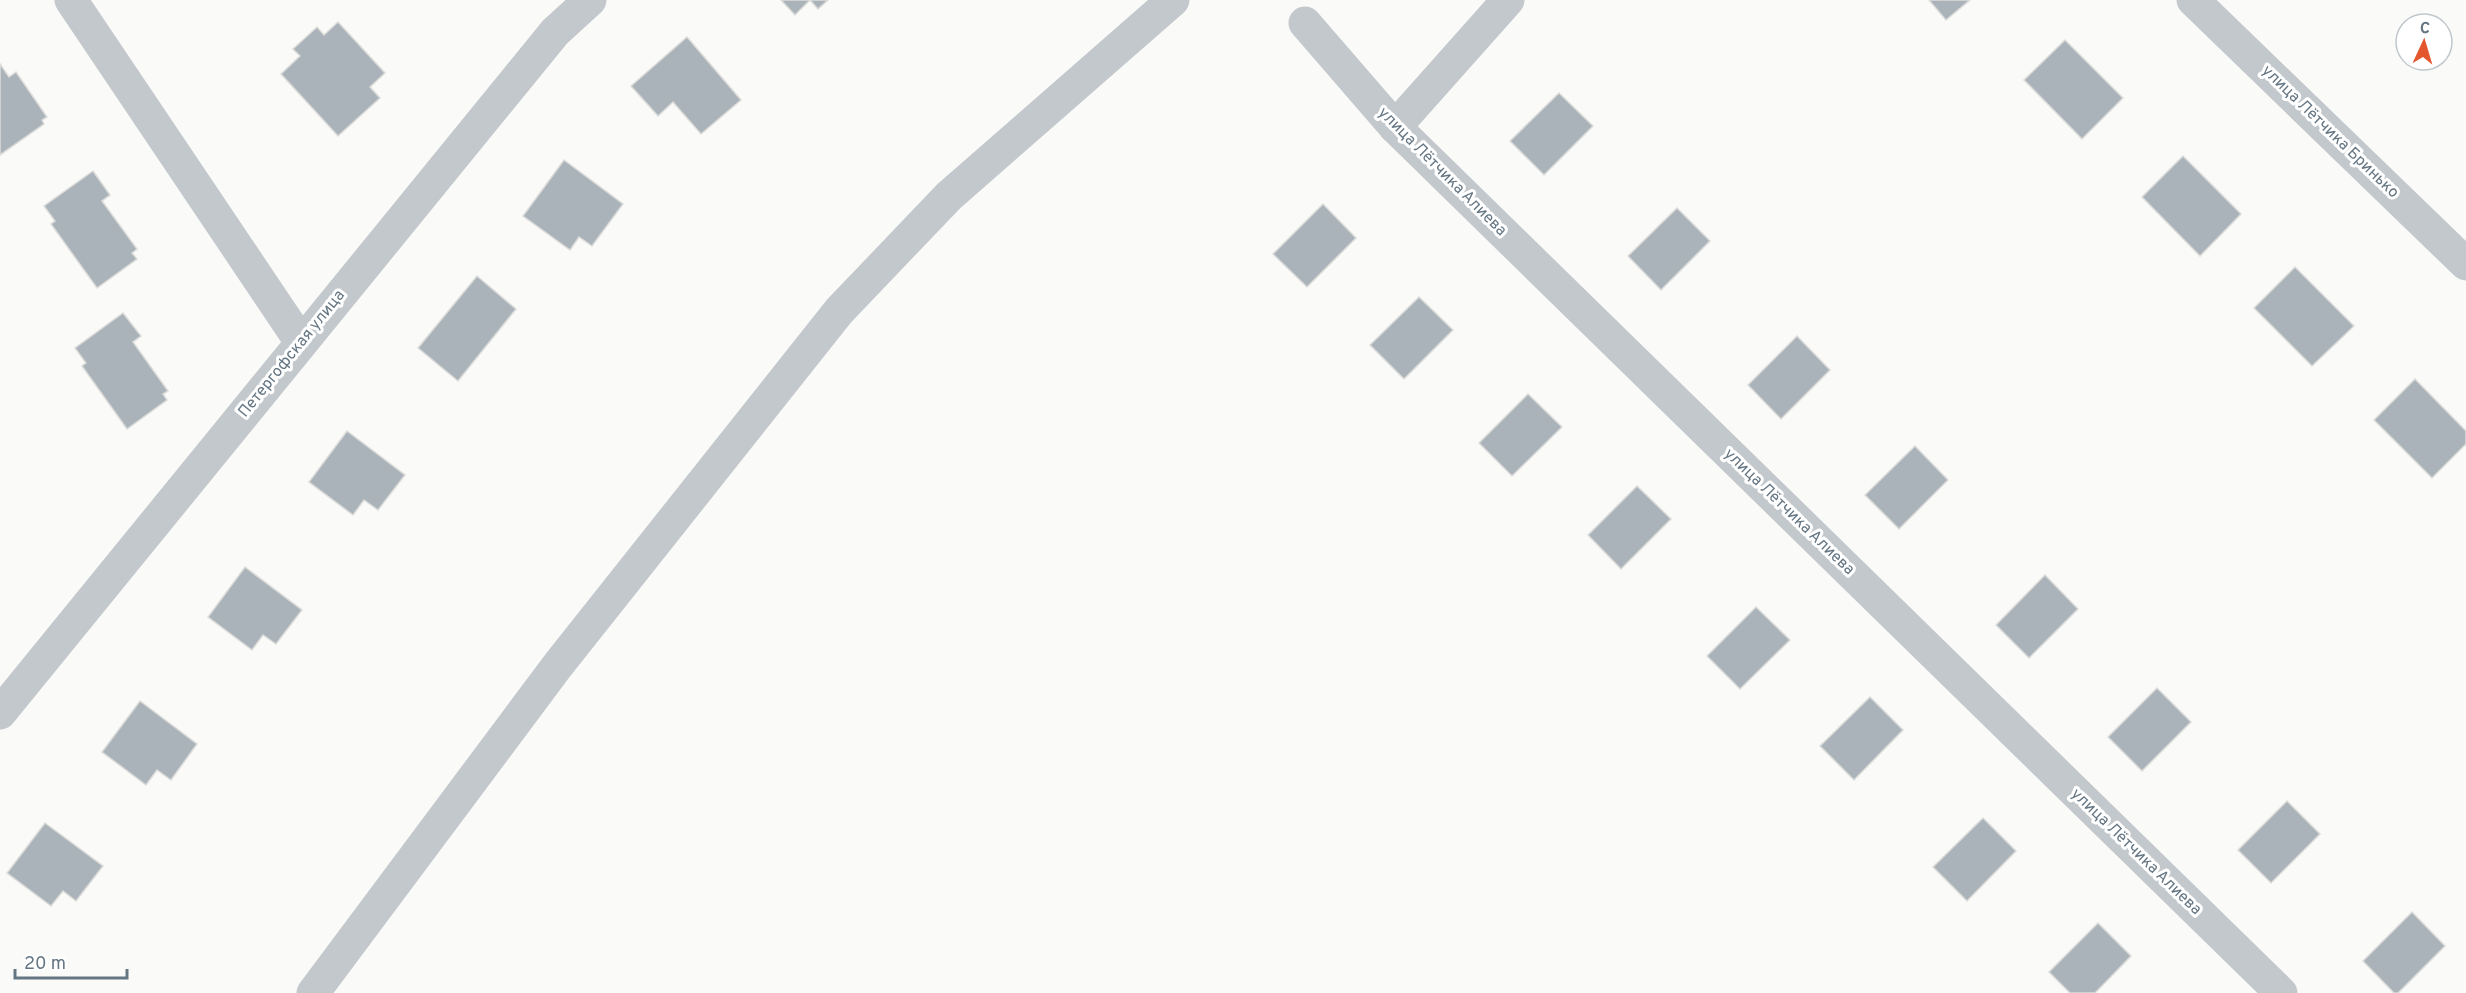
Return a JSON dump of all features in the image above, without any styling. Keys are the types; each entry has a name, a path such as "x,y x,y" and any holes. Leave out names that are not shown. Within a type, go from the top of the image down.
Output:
{"street":[{"path":"71,0 301,342"},
{"name":"Петергофская улица","path":"0,713 555,32 590,0"},
{"path":"313,993 558,665 839,310 949,196 1173,0"},
{"path":"1395,127 1509,0"},
{"name":"улица Лётчика Бринько","path":"2196,1 2466,264"},
{"name":"улица Лётчика Алиева","path":"1305,23 1395,127 2281,993"}],"building":[{"path":"781,0 810,0 795,15"},
{"path":"810,0 828,0 818,9"},
{"path":"1929,0 1970,0 1946,20"},
{"path":"338,22 385,73 370,87 380,98 338,136 281,74 300,56 293,49 317,27 324,35"},
{"path":"687,37 741,100 701,134 673,102 658,116 631,86"},
{"path":"2065,40 2123,98 2082,139 2024,80"},
{"path":"0,64 9,77 16,72 47,117 42,120 44,124 0,155"},
{"path":"1559,93 1593,126 1544,175 1510,141"},
{"path":"2183,156 2241,214 2200,256 2142,197"},
{"path":"564,160 623,204 592,246 579,237 570,250 523,216"},
{"path":"93,171 110,195 102,201 137,249 132,253 137,259 97,288 51,224 55,221 44,206"},
{"path":"1323,204 1356,238 1307,287 1273,254"},
{"path":"1677,208 1710,241 1661,290 1628,256"},
{"path":"2295,267 2354,326 2312,366 2254,308"},
{"path":"477,276 516,309 458,381 418,348"},
{"path":"1419,297 1453,330 1404,379 1370,345"},
{"path":"123,313 141,336 133,342 168,391 163,394 167,400 127,429 82,366 86,363 75,348"},
{"path":"1797,336 1830,370 1781,419 1748,385"},
{"path":"2415,379 2466,431 2466,444 2432,478 2374,420"},
{"path":"1528,394 1562,427 1512,476 1479,443"},
{"path":"347,431 405,475 378,510 364,500 353,515 309,482"},
{"path":"1915,446 1948,480 1899,529 1865,495"},
{"path":"1637,486 1671,519 1621,569 1588,535"},
{"path":"245,567 302,610 276,644 263,635 252,650 208,617"},
{"path":"2045,575 2078,609 2029,658 1996,625"},
{"path":"1756,607 1790,640 1740,689 1707,656"},
{"path":"2157,688 2191,722 2142,771 2108,737"},
{"path":"1870,697 1903,730 1854,780 1820,746"},
{"path":"140,701 197,744 171,780 157,770 146,785 102,752"},
{"path":"2287,801 2320,834 2271,883 2238,850"},
{"path":"1983,818 2016,851 1967,901 1933,867"},
{"path":"45,823 103,866 76,901 63,891 51,906 7,873"},
{"path":"2412,912 2445,946 2398,993 2394,993 2363,961"},
{"path":"2098,923 2131,956 2095,993 2070,993 2049,972"}]}
